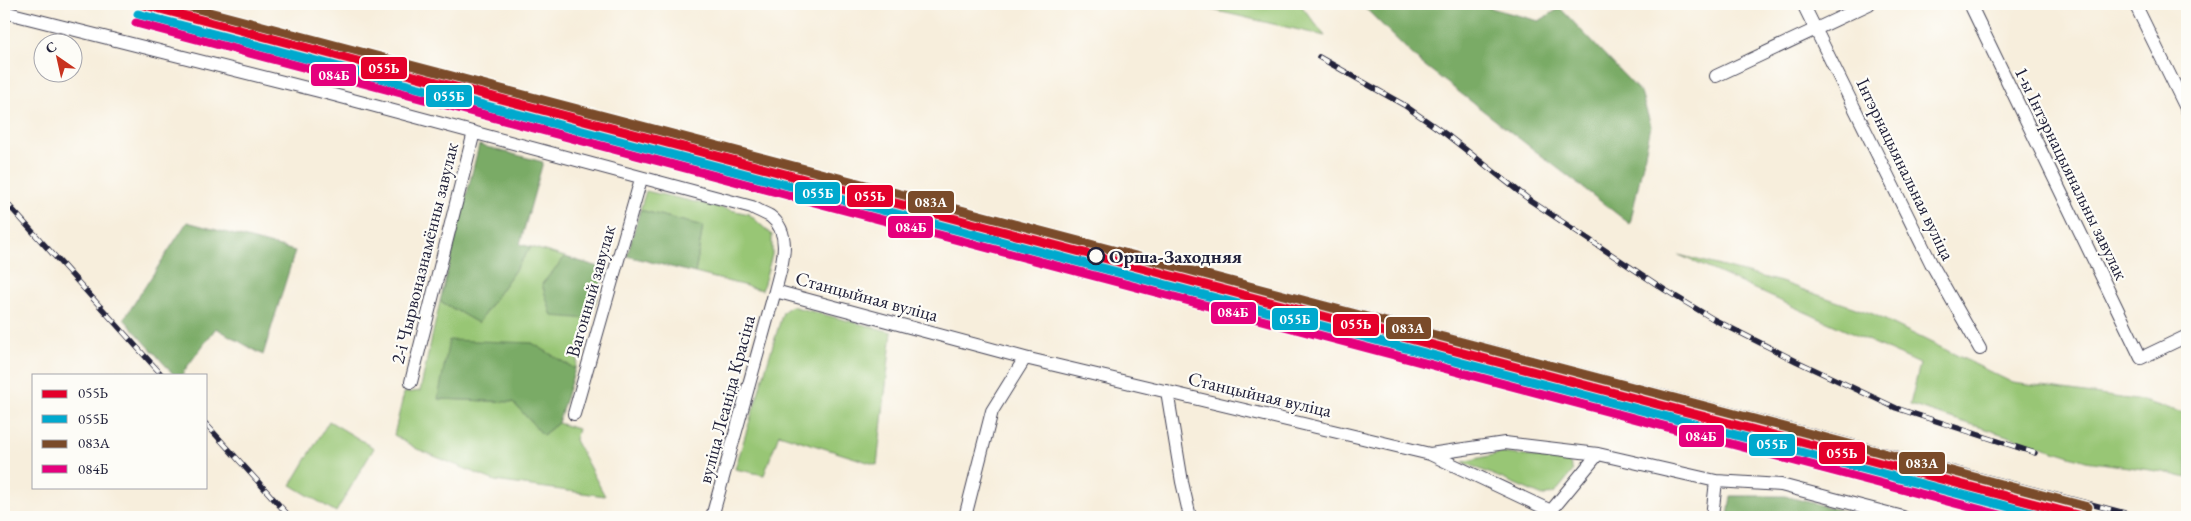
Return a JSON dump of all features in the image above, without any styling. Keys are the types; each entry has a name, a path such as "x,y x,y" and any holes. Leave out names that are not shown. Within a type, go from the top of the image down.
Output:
{"street":[{"name":"Інтэрнацыянальная вуліца","path":"1803,4 1931,263 1980,349"},
{"path":"1716,76 1869,4"},
{"name":"1-ы Інтэрнацыянальны завулак","path":"1970,4 2141,358 2187,336"},
{"path":"2135,4 2187,110"},
{"name":"Станцыйная вуліца","path":"4,12 319,91 641,179 752,207 771,217 784,235 783,256 775,291 1025,358 1430,454 1551,514"},
{"name":"2-і Чырвоназнамённы завулак","path":"411,382 474,132"},
{"name":"Вагонный завулак","path":"574,414 641,179"},
{"name":"вуліца Леаніда Красіна","path":"712,517 775,291"},
{"path":"965,517 992,411 1025,358"},
{"path":"1167,391 1182,482 1190,517"},
{"path":"1430,454 1505,443 1598,454 1716,481 1781,484 1903,517"},
{"path":"1551,514 1598,454"},
{"path":"1712,517 1716,481"}],"green space":[{"path":"1187,4 1300,4 1325,36"},
{"path":"1361,4 1476,4 1539,21 1560,8 1641,93 1651,126 1630,224 1420,62"},
{"path":"479,145 543,162 520,244 531,247 478,323 440,301"},
{"path":"646,191 749,214 772,235 772,255 762,290 695,273 703,226 640,210"},
{"path":"640,210 703,226 695,273 627,256"},
{"path":"187,222 295,251 263,355 216,328 183,374 173,374 124,319"},
{"path":"531,247 565,257 542,284 552,315 590,319 575,369 532,343 439,399 513,402 543,435 558,423 578,429 575,440 605,496 495,481 417,449 394,435 404,393 420,391 440,301 478,323"},
{"path":"1679,255 1781,282 1873,314 2013,383 2143,401 2187,414 2187,478 2164,472 2086,461 1910,405 1920,364"},
{"path":"565,257 606,269 590,319 552,316 542,284"},
{"path":"791,306 892,332 877,465 779,434 764,475 735,469 783,312"},
{"path":"449,340 532,343 575,369 558,423 543,435 513,402 438,399"},
{"path":"329,421 374,448 336,512 291,485"},
{"path":"1501,453 1569,461 1573,471 1555,493 1543,496 1463,462"},
{"path":"1731,496 1785,496 1839,510 1838,517 1728,517"},
{"path":"1839,510 1867,517 1838,517"}],"railway":[{"path":"185,4 2140,517"},
{"path":"1319,57 1404,105 1447,135 1531,201 1665,290 1715,320 1896,408 2035,453"},
{"path":"4,200 161,374"},
{"path":"208,426 290,517"}],"transit line":[{"name":"055Ь","path":"141,4 2085,517"},
{"name":"083А","path":"179,4 2088,507"},
{"name":"055Б","path":"138,14 2047,517"},
{"name":"084Б","path":"136,23 2008,517"}],"place":[{"name":"Орша-Заходняя","path":"1096,256"}]}
